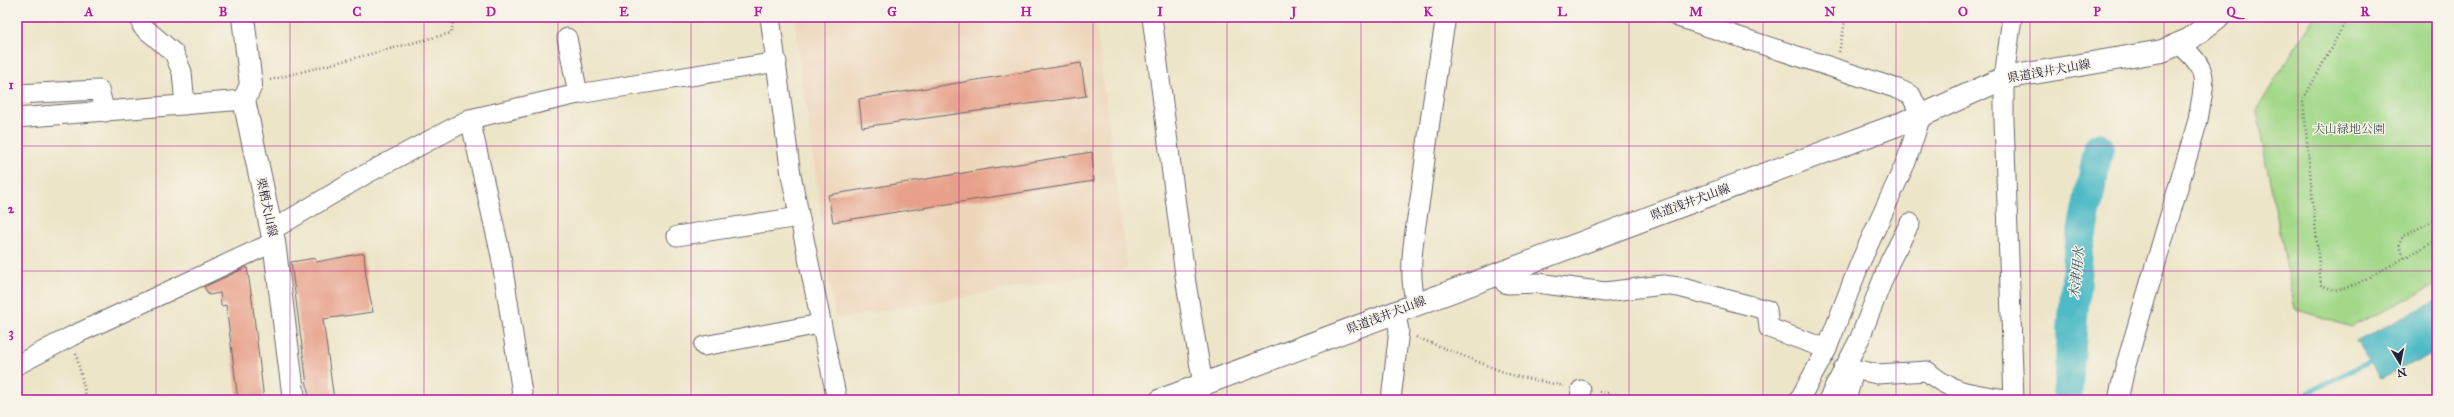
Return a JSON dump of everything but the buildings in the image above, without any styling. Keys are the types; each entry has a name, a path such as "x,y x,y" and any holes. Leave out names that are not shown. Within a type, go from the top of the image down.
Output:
{"main road":[{"name":"栗栖犬山線","path":"243,17 248,93 273,236 294,400"},
{"name":"県道浅井犬山線","path":"1161,400 1201,392 1397,321 1416,304 1921,116 2004,78 2162,51 2190,39 2218,17"}],"street":[{"path":"141,17 142,26 174,53 182,72 185,105"},
{"path":"770,17 791,175 820,324 837,400"},
{"path":"1152,17 1201,392"},
{"path":"1416,304 1411,286 1415,242 1437,70 1446,17"},
{"path":"1678,17 1898,89 1912,95 1921,116 1906,162 1860,263 1825,354 1799,400"},
{"path":"1828,400 1849,372 1859,370 1877,374 1927,371 1939,382 1957,391 2013,400 2004,78 2012,17"},
{"path":"567,38 578,94"},
{"path":"2118,400 2125,368 2198,120 2205,79 2200,64 2179,44"},
{"path":"17,365 273,236 366,174 470,119 578,94 777,62"},
{"path":"17,94 99,90 105,112"},
{"path":"17,118 185,105 248,93"},
{"path":"470,119 501,256 523,400"},
{"path":"677,236 799,217"},
{"path":"1846,400 1849,372 1860,338 1890,261 1910,223"},
{"path":"1502,271 1505,283 1508,284 1537,283 1605,292 1663,285 1679,287 1767,310 1769,328 1825,354 1849,372"},
{"path":"1391,400 1397,321"},
{"path":"704,346 820,324"}],"path":[{"path":"248,93 451,33 454,17"},
{"path":"1836,68 1846,17"},
{"path":"2348,17 2303,100 2321,285 2334,290 2353,286 2437,240"},
{"path":"2404,258 2399,244 2403,236 2437,219"},
{"path":"1397,321 1511,375 1581,395 1657,400"},
{"path":"72,336 87,400"}],"shaded area":[{"path":"794,17 1095,17 1127,269 835,319"}],"green space":[{"name":"犬山緑地公園","path":"2314,17 2437,17 2437,284 2351,327 2295,309 2256,111"}],"water":[{"path":"2437,300 2437,351 2380,379 2356,342"}],"waterway":[{"name":"木津用水","path":"2067,400 2078,252 2099,147"},
{"path":"2293,400 2375,359"}]}
